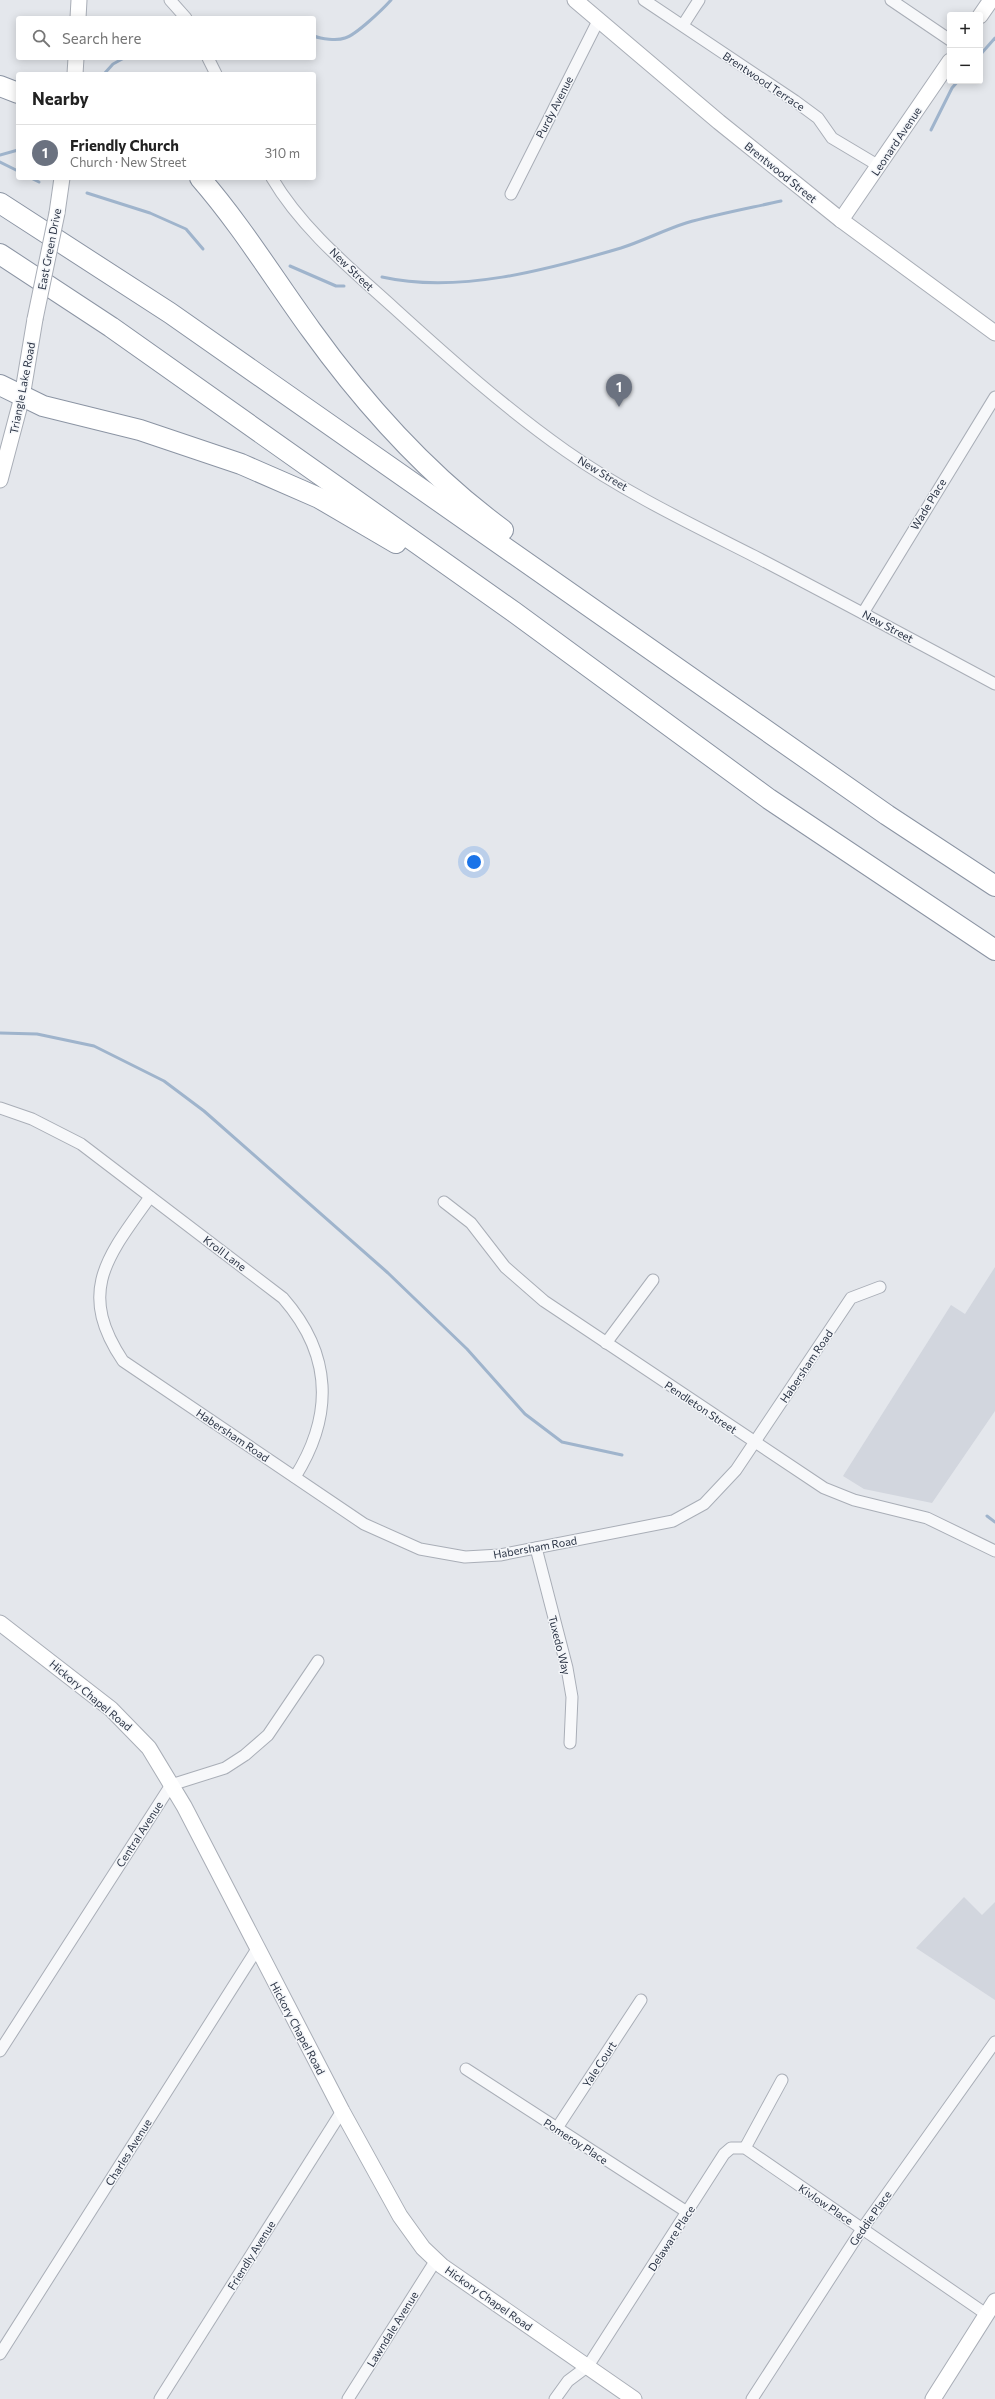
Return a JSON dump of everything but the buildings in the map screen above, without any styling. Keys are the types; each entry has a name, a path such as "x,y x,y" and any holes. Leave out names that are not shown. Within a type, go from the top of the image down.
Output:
{"highway":[{"path":"0,86 16,92"},
{"path":"202,180 238,226 310,329 370,406 404,442 463,498 488,519 568,577 597,611"},
{"path":"0,203 170,313 887,815 995,886"},
{"path":"0,254 110,327 514,612 769,799 995,950"},
{"path":"0,385 43,406 140,430 207,451 281,480 319,498 386,536 478,599 514,612"}],"street":[{"path":"78,16 79,0"},
{"path":"170,0 184,16"},
{"name":"Brentwood Street","path":"575,0 719,122 841,220 995,333"},
{"name":"Brentwood Terrace","path":"644,0 818,118 832,138 879,166"},
{"path":"683,25 699,0"},
{"path":"891,0 947,38"},
{"path":"983,12 991,0"},
{"name":"Purdy Avenue","path":"511,194 598,21"},
{"path":"75,72 76,60"},
{"path":"209,60 215,72"},
{"name":"Leonard Avenue","path":"841,220 947,65"},
{"name":"East Green Drive","path":"35,319 57,213 62,180"},
{"name":"New Street","path":"274,180 310,228 348,267 453,361 566,451 617,483 995,684"},
{"name":"Triangle Lake Road","path":"0,480 22,397 35,319"},
{"name":"Wade Place","path":"863,613 995,397"},
{"name":"Kroll Lane","path":"1,1112 32,1119 81,1144 283,1298 308,1331 321,1367 323,1403 315,1441 295,1478"},
{"name":"Habersham Road","path":"150,1197 111,1251 102,1273 100,1310 104,1327 111,1344 123,1361 364,1524 420,1549 465,1557 500,1556 673,1521 704,1504 736,1470 851,1298 880,1288"},
{"name":"Pendleton Street","path":"444,1202 471,1223 505,1268 538,1296 754,1443 824,1488 854,1500 928,1518 995,1551"},
{"path":"606,1343 653,1280"},
{"name":"Tuxedo Way","path":"536,1548 567,1668 572,1697 570,1743"},
{"name":"Hickory Chapel Road","path":"0,1622 129,1724 149,1748 184,1806 342,2111 400,2216 422,2248 436,2260 634,2399"},
{"path":"172,1785 225,1768 245,1756 268,1735 318,1661"},
{"name":"Central Avenue","path":"0,2051 172,1785"},
{"name":"Charles Avenue","path":"0,2354 257,1949"},
{"name":"Yale Court","path":"557,2128 641,2000"},
{"name":"Geddie Place","path":"752,2399 862,2228 995,2042"},
{"name":"Pomeroy Place","path":"466,2069 687,2212"},
{"path":"745,2148 782,2080"},
{"name":"Friendly Avenue","path":"160,2399 342,2111"},
{"name":"Delaware Place","path":"555,2399 568,2381 588,2366 724,2154 731,2148 745,2148"},
{"name":"Kivlow Place","path":"745,2148 986,2314"},
{"name":"Lawndale Avenue","path":"348,2399 436,2260"},
{"path":"933,2399 995,2301"}],"shaded area":[{"path":"995,1267 995,1411 932,1503 864,1489 843,1476 951,1305 965,1314"},
{"path":"964,1897 982,1915 995,1902 995,2000 916,1948"}],"waterway":[{"path":"316,37 325,39 342,39 350,36 369,21 391,0"},
{"path":"983,52 995,38"},
{"path":"106,72 113,64 120,60"},
{"path":"931,130 955,84"},
{"path":"0,155 16,151"},
{"path":"0,162 16,170"},
{"path":"35,180 39,182"},
{"path":"87,193 150,213 186,229 203,249"},
{"path":"382,277 411,282 441,283 502,277 563,264 621,248 686,223 781,201"},
{"path":"290,266 336,286 344,286"},
{"path":"0,1033 37,1034 94,1046 164,1081 204,1111 388,1273 467,1349 525,1414 562,1442 622,1455"},
{"path":"987,1516 995,1522"}],"place":[{"name":"Friendly Church","path":"619,407"}]}
